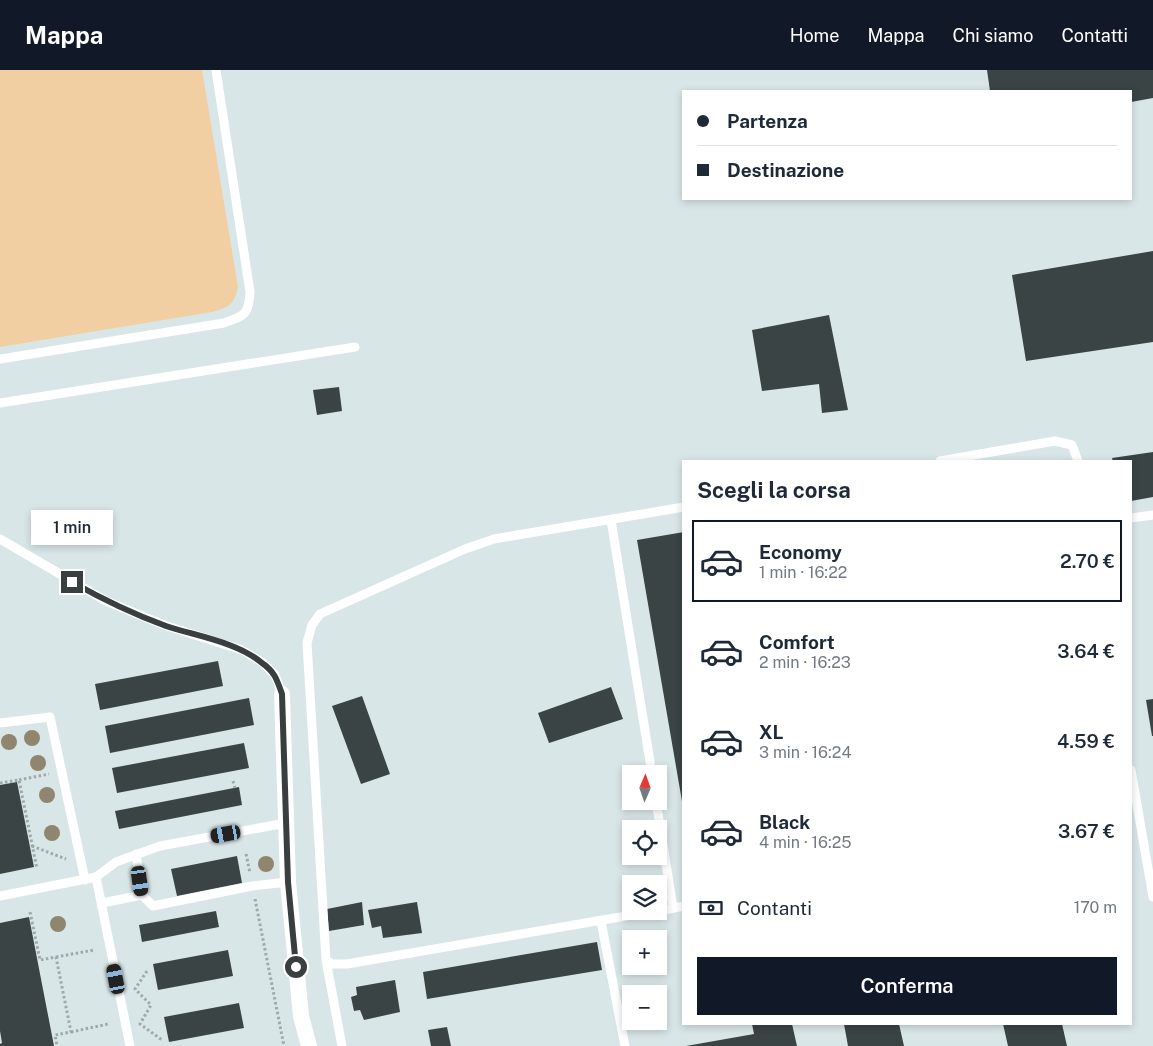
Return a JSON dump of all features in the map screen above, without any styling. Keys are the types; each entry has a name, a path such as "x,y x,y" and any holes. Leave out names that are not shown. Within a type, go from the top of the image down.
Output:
{"street":[{"path":"282,694 288,882 302,1016 309,1046"}],"lane":[{"path":"0,359 224,323 242,317 249,307 250,292 216,70"},
{"path":"0,403 355,347"},
{"path":"946,460 1055,441 1072,445 1078,460"},
{"path":"342,1046 326,960 307,643 312,625 320,614 465,549 494,539 682,507"},
{"path":"1132,518 1153,514"},
{"path":"611,520 651,765"},
{"path":"0,539 106,602 164,625 242,650 262,662 276,675 282,694"},
{"path":"0,724 50,717 85,880"},
{"path":"1132,776 1153,897"},
{"path":"658,810 674,908"},
{"path":"0,896 85,880 96,876 116,862 160,846 286,823"},
{"path":"1132,827 1141,825"},
{"path":"136,854 142,895 153,906 252,886 288,882"},
{"path":"96,876 130,1046"},
{"path":"102,904 142,895"},
{"path":"667,909 682,906"},
{"path":"326,960 332,964 348,964 622,916"},
{"path":"601,920 625,1046"}],"path":[{"path":"0,783 62,772"},
{"path":"19,780 37,869"},
{"path":"233,781 235,788"},
{"path":"32,846 82,866"},
{"path":"246,854 284,1046"},
{"path":"30,912 40,960 94,950"},
{"path":"56,957 71,1032"},
{"path":"147,971 134,989 153,1004 140,1024 162,1040"},
{"path":"57,1046 55,1035 108,1024"}],"shaded area":[{"path":"0,70 202,70 238,287 235,298 230,304 223,309 212,312 0,347"}],"building":[{"path":"987,70 1153,70 1153,98 1132,102 1132,90 990,90"},
{"path":"1153,251 1153,342 1026,361 1012,275"},
{"path":"829,315 848,410 822,413 819,384 762,391 752,330"},
{"path":"339,387 342,411 317,415 313,390"},
{"path":"1153,452 1153,497 1132,501 1132,460 1113,460 1112,458"},
{"path":"682,532 682,801 637,540"},
{"path":"218,661 223,686 100,710 95,684"},
{"path":"611,687 623,719 549,743 538,713"},
{"path":"362,696 390,774 361,784 332,706"},
{"path":"249,698 254,725 110,753 105,726"},
{"path":"1153,699 1153,736 1152,736 1146,700"},
{"path":"244,743 249,768 117,793 112,768"},
{"path":"17,782 34,867 0,874 0,785"},
{"path":"239,787 242,805 119,829 115,811"},
{"path":"237,856 242,883 177,896 171,869"},
{"path":"362,902 364,925 329,931 327,909"},
{"path":"417,902 422,933 383,938 381,926 372,928 368,910"},
{"path":"216,911 219,927 142,942 139,925"},
{"path":"29,917 54,1046 0,1046 2,1043 0,1031 0,923"},
{"path":"597,942 602,970 427,999 423,972"},
{"path":"228,950 233,976 158,990 153,964"},
{"path":"395,980 400,1012 364,1020 360,1010 354,1011 351,997 357,995 356,987"},
{"path":"239,1003 244,1028 169,1042 164,1017"},
{"path":"752,1025 792,1025 797,1046 686,1046 754,1034"},
{"path":"844,1025 899,1025 904,1046 848,1046"},
{"path":"1003,1025 1062,1025 1067,1046 1008,1046"},
{"path":"447,1027 451,1046 431,1046 428,1030"}],"route":[{"path":"72,582 106,602 164,625 242,650 262,662 276,675 282,694 288,882 296,967"}]}
